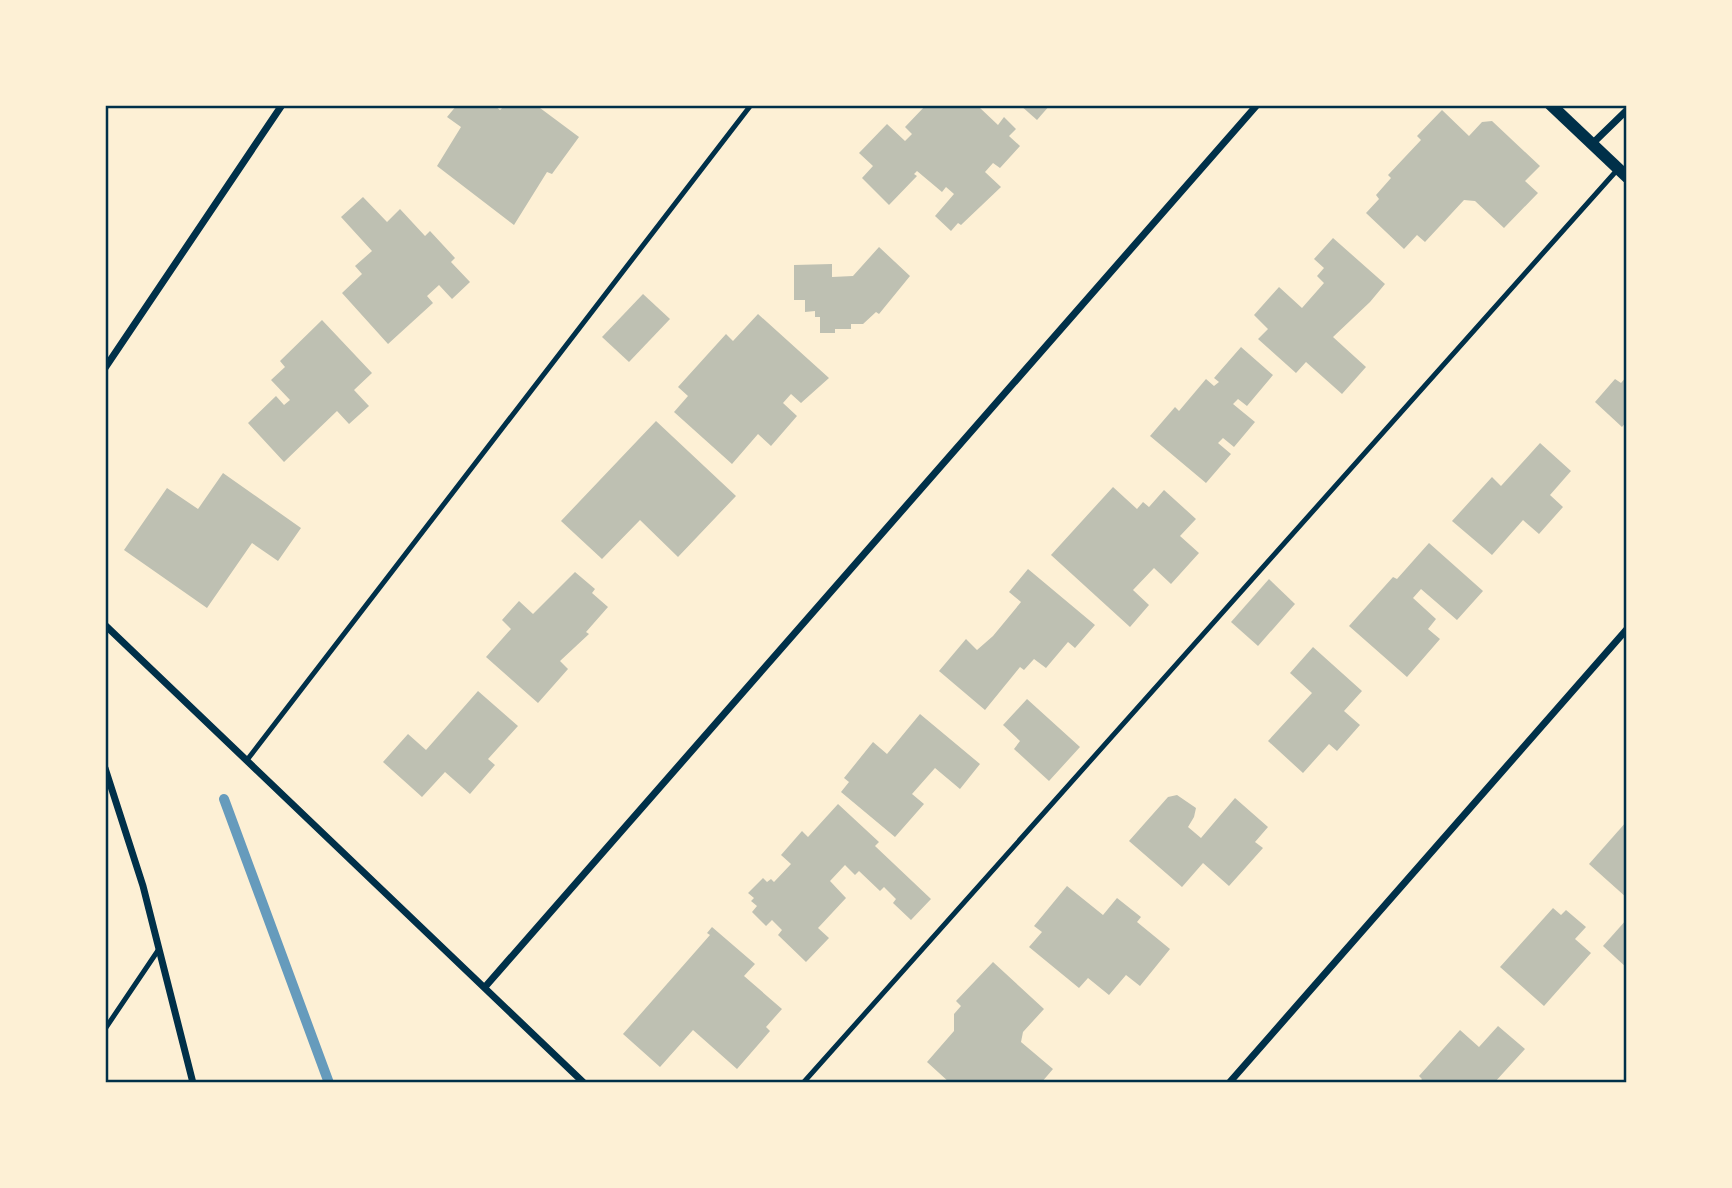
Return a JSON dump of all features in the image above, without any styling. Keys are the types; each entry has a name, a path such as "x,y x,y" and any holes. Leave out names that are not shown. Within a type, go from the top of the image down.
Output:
{"street":[{"path":"105,368 282,105"},
{"path":"485,987 1257,105"},
{"path":"1551,105 1623,173"},
{"path":"1592,144 1627,110"},
{"path":"105,625 584,1083"},
{"path":"1229,1083 1627,629"},
{"path":"105,768 143,886 193,1083"}],"lane":[{"path":"247,760 751,105"},
{"path":"803,1083 1623,173"},
{"path":"105,1029 159,949"}],"building":[{"path":"457,105 494,105 500,110 505,105 536,105 579,137 552,174 547,172 514,225 437,166 461,127 447,117"},
{"path":"926,105 982,105 979,107 998,125 1004,117 1016,129 1009,136 1020,146 1000,168 993,163 985,172 1001,187 961,225 958,223 951,231 935,216 954,194 946,187 942,192 917,171 914,174 917,176 889,205 862,178 873,166 859,153 887,124 905,141 912,134 905,127"},
{"path":"1020,105 1050,105 1037,120"},
{"path":"1442,110 1469,136 1482,122 1492,121 1540,166 1525,181 1538,193 1504,228 1475,201 1464,200 1425,242 1417,235 1404,249 1366,213 1379,199 1376,195 1391,178 1388,175 1421,140 1417,136"},
{"path":"363,197 387,222 400,209 425,236 430,231 455,258 451,262 470,282 452,299 439,285 427,296 433,303 388,344 342,293 362,274 355,266 372,251 341,217"},
{"path":"1333,238 1385,284 1333,337 1366,367 1342,394 1306,362 1296,373 1258,339 1268,329 1254,315 1279,287 1302,308 1324,283 1317,276 1324,268 1314,259"},
{"path":"879,247 910,276 879,314 876,312 863,324 851,324 851,329 820,333 820,317 815,317 815,311 805,312 805,300 794,300 794,265 832,264 832,277 853,276"},
{"path":"643,294 670,319 629,362 602,337"},
{"path":"758,314 829,378 801,403 791,394 783,403 797,416 771,446 758,434 732,464 674,412 688,396 678,387 726,334 733,341"},
{"path":"322,320 372,373 354,390 369,406 349,424 337,411 284,462 248,423 276,396 284,405 290,400 271,380 285,367 280,361"},
{"path":"1241,347 1273,375 1247,406 1238,399 1233,404 1255,422 1234,447 1223,438 1218,443 1231,454 1206,483 1150,436 1175,407 1179,411 1206,379 1214,386 1219,382 1214,378"},
{"path":"1627,376 1627,421 1622,427 1595,402 1615,379 1621,383"},
{"path":"656,421 736,496 678,557 640,520 602,559 561,521"},
{"path":"1540,443 1571,471 1550,495 1563,507 1539,534 1523,520 1492,555 1452,521 1492,477 1501,486"},
{"path":"223,473 301,528 278,561 252,543 207,608 124,550 167,488 198,509"},
{"path":"1113,487 1137,509 1143,502 1149,507 1164,490 1196,519 1180,536 1199,553 1171,584 1154,568 1133,590 1149,605 1130,627 1051,555"},
{"path":"1429,543 1483,591 1457,620 1421,589 1413,598 1436,619 1428,629 1440,639 1407,677 1349,626 1393,577 1397,579"},
{"path":"1028,569 1095,625 1075,648 1068,642 1046,668 1034,659 1024,670 1020,667 985,710 939,671 966,639 977,650 993,636 1021,602 1009,592"},
{"path":"575,572 595,589 592,593 608,607 586,632 589,634 560,661 568,669 538,703 486,657 511,629 502,620 519,601 533,614"},
{"path":"1269,579 1295,604 1258,646 1231,622"},
{"path":"1313,647 1362,691 1344,711 1360,725 1337,751 1329,744 1303,773 1268,741 1312,693 1290,673"},
{"path":"478,691 518,726 488,759 495,765 470,794 445,772 422,797 383,762 408,734 426,750"},
{"path":"1027,699 1080,747 1049,781 1014,749 1020,741 1003,725"},
{"path":"920,714 980,764 960,789 935,768 912,794 924,804 895,837 841,792 849,782 844,778 873,742 887,754"},
{"path":"1177,795 1196,808 1188,827 1201,838 1235,798 1268,827 1255,842 1263,848 1229,886 1203,863 1182,887 1129,841 1168,797"},
{"path":"838,804 879,842 875,846 931,899 911,920 893,903 896,899 884,887 880,891 859,871 855,875 845,865 830,881 846,898 818,928 829,938 806,962 778,935 782,930 772,920 766,926 752,912 757,906 748,893 763,878 767,882 771,879 774,882 791,864 781,855 802,831 808,837"},
{"path":"1627,821 1627,898 1589,864"},
{"path":"1067,886 1103,915 1117,898 1141,917 1137,922 1170,949 1140,986 1126,975 1109,995 1088,978 1079,988 1029,947 1042,932 1034,926"},
{"path":"1553,908 1561,915 1566,910 1586,927 1575,939 1591,953 1544,1006 1500,967"},
{"path":"1627,919 1627,968 1603,946"},
{"path":"712,927 755,964 744,976 782,1009 766,1027 770,1031 737,1069 693,1030 660,1067 623,1034 710,935 707,933"},
{"path":"993,962 1044,1009 1023,1032 1021,1042 1053,1069 1041,1083 950,1083 927,1062 954,1031 954,1014 961,1006 956,1001"},
{"path":"1498,1026 1525,1049 1494,1083 1419,1083 1422,1079 1419,1076 1460,1030 1479,1047"}],"waterway":[{"path":"224,799 329,1083"}]}
